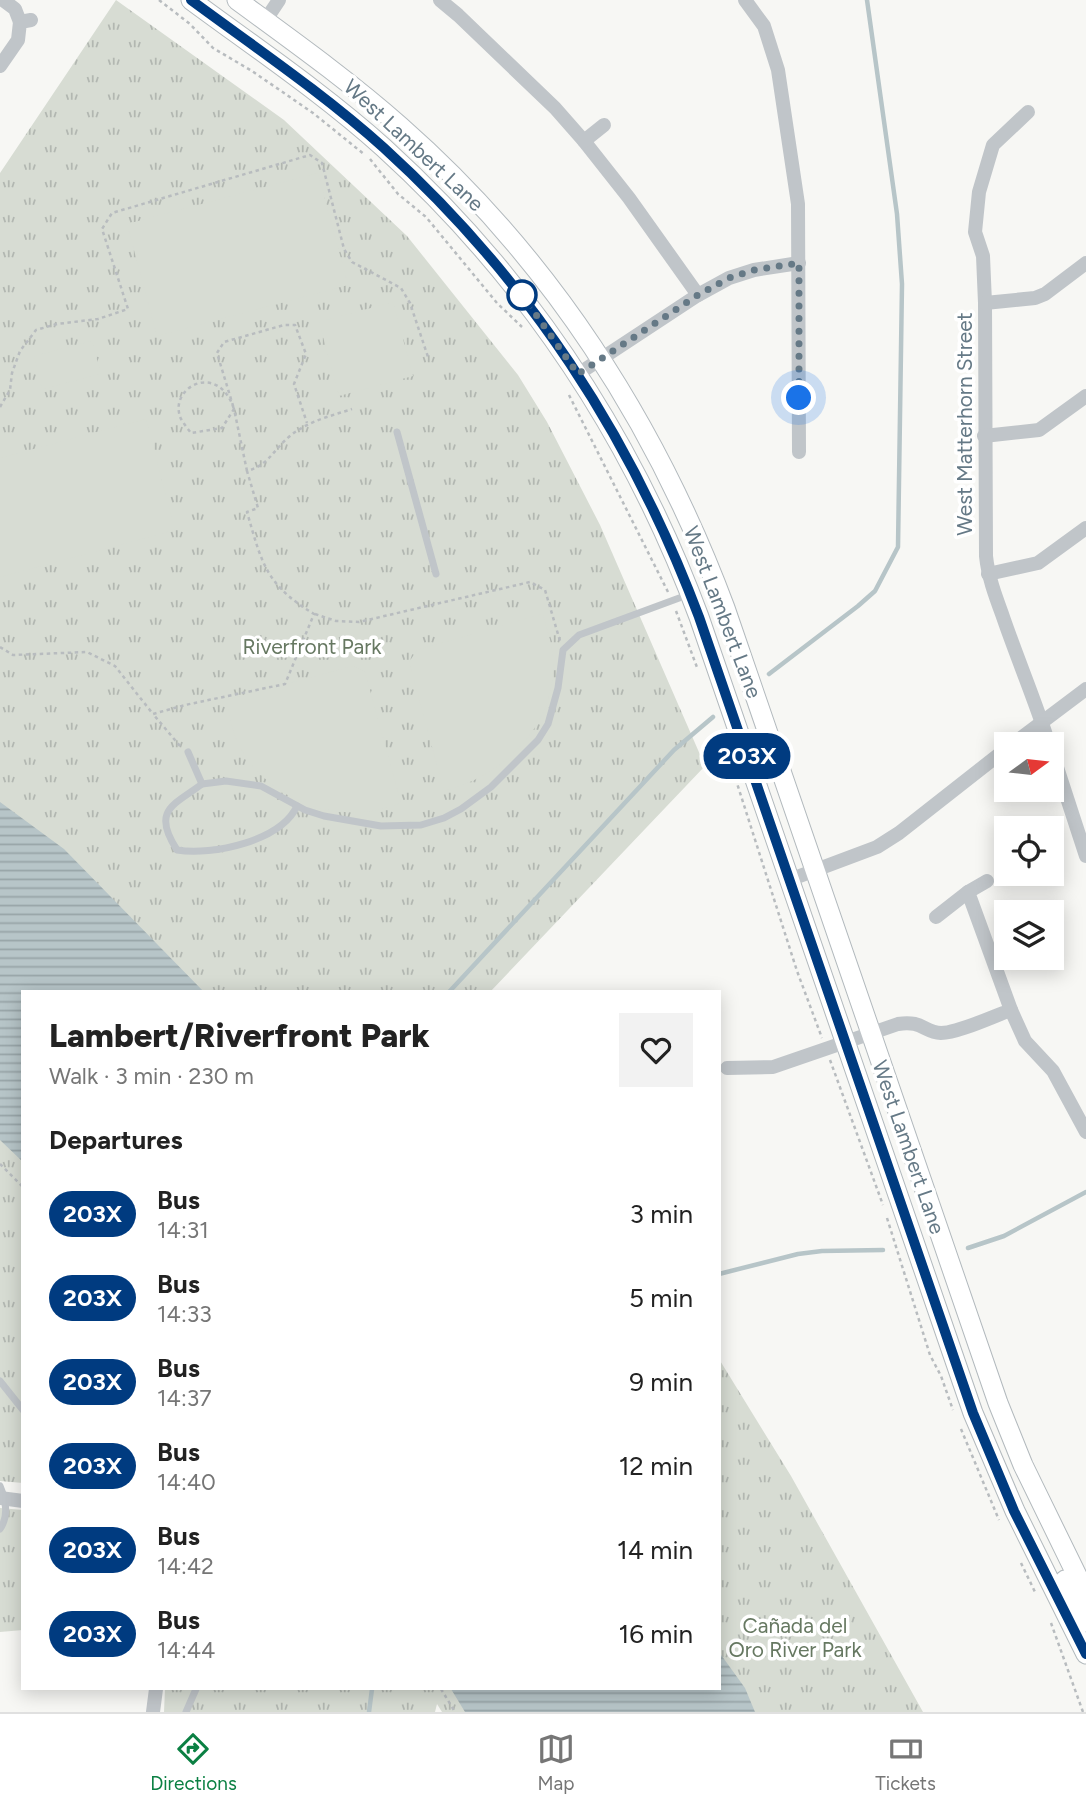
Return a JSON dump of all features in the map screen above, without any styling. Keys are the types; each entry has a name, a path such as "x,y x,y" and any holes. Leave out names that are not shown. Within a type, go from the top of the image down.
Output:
{"main road":[{"name":"West Lambert Lane","path":"191,0 348,118 428,190 508,277 537,313 578,374 634,470 690,594 973,1413 1024,1529 1086,1654"},
{"name":"West Lambert Lane","path":"237,0 373,103 447,170 494,219 540,273 602,359 653,446 708,564 1002,1413 1039,1499 1086,1594"},
{"path":"1024,1529 1046,1544 1086,1622"}],"street":[{"path":"0,66 18,40 26,21 3,0"},
{"path":"265,21 279,0"},
{"path":"440,0 555,108 584,141 629,198 698,295"},
{"path":"746,0 764,26 778,70 798,204 799,452"},
{"name":"West Matterhorn Street","path":"1028,112 993,145 979,192 975,232 983,256 985,303 984,436 988,574 1045,732"},
{"path":"584,141 604,124"},
{"path":"578,374 698,295 742,273 799,263"},
{"path":"985,303 1035,298 1045,294 1086,263"},
{"path":"984,436 1039,430 1086,396"},
{"path":"988,574 1044,560 1086,528"},
{"path":"1029,732 1086,689"},
{"path":"789,880 877,847 899,833 994,758"},
{"path":"1064,789 1086,856"},
{"path":"936,917 987,881"},
{"path":"968,892 1025,1041 1053,1070 1086,1132"},
{"path":"727,1068 773,1067 907,1023 915,1023 934,1031 950,1031 1011,1010"},
{"path":"2,1494 21,1500"},
{"path":"153,1712 156,1690"}],"lane":[{"path":"397,432 436,574"},
{"path":"297,806 272,832 212,850 191,852 177,850 170,839 166,815 170,806 202,784 226,782 261,786 297,806 324,816 381,826 421,825 444,818 491,787 538,740 548,724 558,688 563,650 579,635 690,594"},
{"path":"188,752 202,784"},
{"path":"0,1381 21,1407"},
{"path":"0,1529 6,1514 2,1494"},
{"path":"186,1712 196,1690"}],"path":[{"path":"159,0 190,24 213,48 313,113 370,159 398,194 426,216 497,303 529,335"},
{"path":"0,407 10,390 12,373 20,351 36,330 57,324 98,319 128,309 102,229 112,214 310,155 322,163 344,249 352,261 401,288 410,303 429,360"},
{"path":"307,424 294,384 306,354 295,325 284,325 224,342 217,353 234,409 258,508 247,512 261,560 274,583 292,601 314,614 337,621 359,622 530,582 545,590 563,650"},
{"path":"212,382 229,395 234,409 222,428 191,433 180,418 179,404 185,391 197,383 212,382"},
{"path":"569,395 669,593"},
{"path":"247,471 261,467 289,437 307,424 352,409"},
{"path":"676,611 698,670"},
{"path":"153,714 285,684 314,614"},
{"path":"0,647 13,655 87,652 115,666 185,753 188,752"},
{"path":"726,747 797,971 820,1032"},
{"path":"0,1164 21,1184"},
{"path":"442,1690 455,1712"}],"green space":[{"name":"Riverfront Park","path":"116,0 284,120 407,236 518,375 547,422 600,525 705,766 492,990 21,990 21,1483 0,1481 0,173"},
{"path":"318,173 348,285 157,336 127,224"},
{"path":"393,302 413,376 339,396 319,322"},
{"path":"92,341 101,374 42,389 34,356"},
{"path":"146,419 175,530 0,577 0,458"},
{"path":"543,614 553,656 552,680 547,703 537,724 524,743 488,773 444,791 409,662 417,650"},
{"path":"353,666 365,672 401,803 364,812 328,810 310,805 293,798 262,776 240,747 226,700"},
{"name":"Cañada del Oro River Park","path":"721,1362 791,1476 923,1712 442,1712 437,1704 435,1712 164,1712 165,1690 721,1690"},
{"path":"0,1508 21,1510 21,1630 0,1632"}],"shaded area":[{"path":"0,802 64,849 202,990 21,990 21,1160 0,1140"},
{"path":"721,1655 745,1688 755,1712 465,1712 452,1690 721,1690"}],"waterway":[{"path":"769,674 875,591 898,547 902,284 897,214 867,0"},
{"path":"451,990 674,750 713,717"},
{"path":"968,1248 1004,1236 1086,1192"},
{"path":"721,1273 798,1254 883,1250"},
{"path":"369,1712 372,1690"}],"bus line":[{"name":"203X","path":"191,0 356,125 440,202 537,313 617,437 687,584 973,1413 1014,1511 1086,1654"}],"route":[{"path":"522,295 578,374 698,295 729,278 754,270 799,263 799,398"}]}
